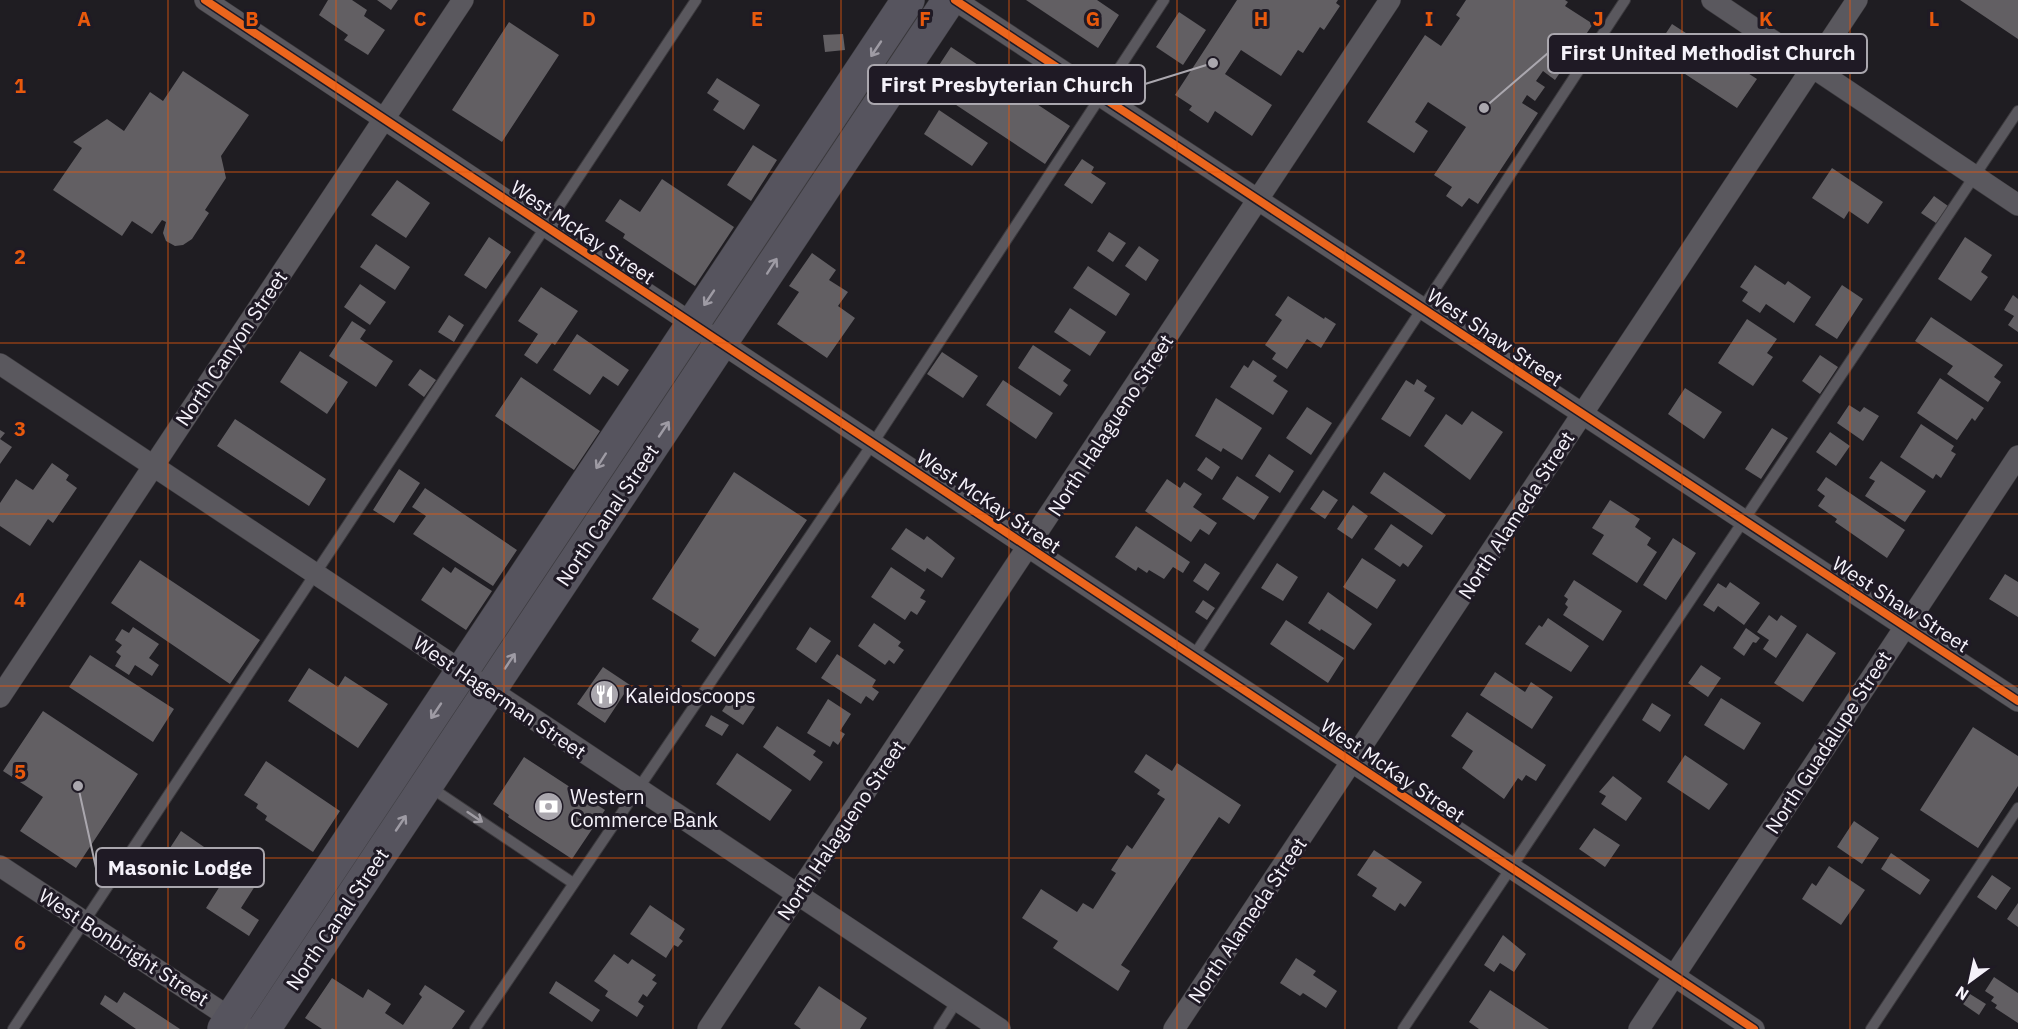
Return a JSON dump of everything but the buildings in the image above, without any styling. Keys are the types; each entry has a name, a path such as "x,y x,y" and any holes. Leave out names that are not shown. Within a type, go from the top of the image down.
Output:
{"highway":[{"name":"North Canal Street","path":"234,1025 462,672 908,0"},
{"name":"North Canal Street","path":"264,1029 949,0"}],"street":[{"name":"North Canyon Street","path":"0,697 463,0"},
{"name":"West Shaw Street","path":"955,0 2018,701"},
{"name":"North Halagueno Street","path":"708,1029 1029,548 1390,0"},
{"path":"1712,0 2018,205"},
{"name":"North Alameda Street","path":"1174,1029 1857,0"},
{"name":"West McKay Street","path":"219,4 383,119 1754,1029"},
{"name":"West Hagerman Street","path":"0,364 1000,1029"},
{"name":"North Guadalupe Street","path":"1639,1029 2018,456"},
{"name":"West Bonbright Street","path":"0,866 234,1025"}],"lane":[{"path":"13,1029 696,0"},
{"path":"475,1029 873,443 1164,0"},
{"path":"1193,657 1625,0"},
{"path":"1403,1029 1745,522 2018,111"},
{"path":"427,785 573,883"},
{"path":"1870,1029 2018,807"},
{"path":"939,1029 957,1001"}],"cycle path":[{"path":"205,0 1754,1029"},
{"path":"955,0 2018,701"}],"place":[{"name":"First Presbyterian Church","path":"1213,63"},
{"name":"First United Methodist Church","path":"1484,108"},
{"name":"Kaleidoscoops","path":"604,695"},
{"name":"Masonic Lodge","path":"78,786"},
{"name":"Western Commerce Bank","path":"549,807"}]}
